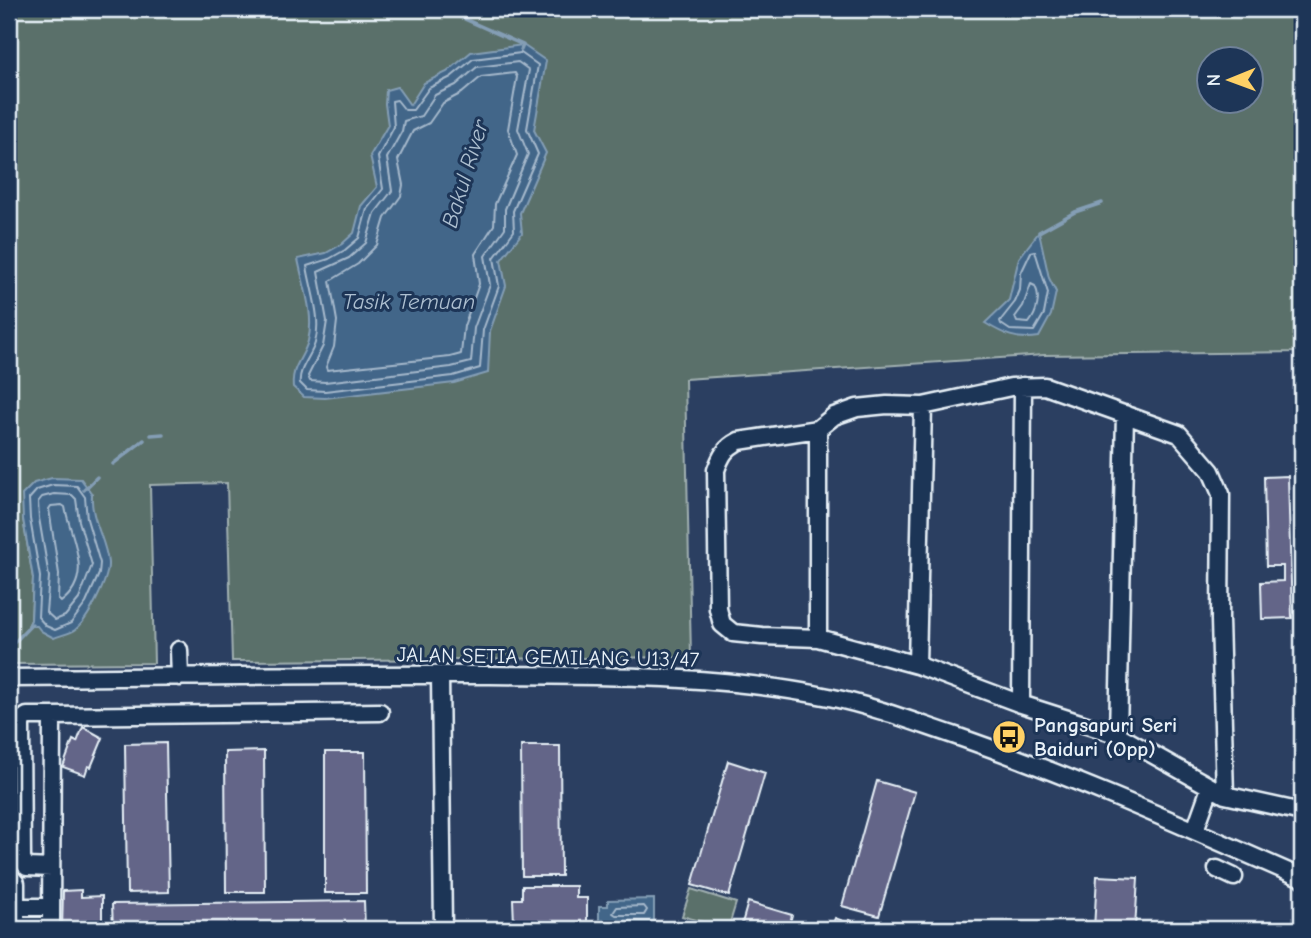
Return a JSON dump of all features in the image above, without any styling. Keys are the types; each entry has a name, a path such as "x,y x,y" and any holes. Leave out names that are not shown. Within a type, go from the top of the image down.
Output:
{"street":[{"path":"1195,830 1218,791 1221,494 1210,471 1179,434 1045,386 1011,387 923,406 857,408 834,416 818,429 740,442 728,447 716,470 718,609 722,624 733,633 818,638 917,666 1021,704 1118,735 1218,791 1302,812"},
{"path":"1021,704 1023,387"},
{"path":"917,666 923,406"},
{"path":"1118,735 1125,414"},
{"path":"818,429 818,638"},
{"path":"179,650 180,677"},
{"path":"440,675 443,929"},
{"name":"JALAN SETIA GEMILANG U13/47","path":"9,678 440,675 655,677 725,683 827,697 873,708 1013,756 1195,830 1302,878"},
{"path":"51,868 27,867 22,859 21,725 27,716 380,712"},
{"path":"9,875 16,883 16,928 51,928 52,716"},
{"path":"1217,869 1234,877"},
{"path":"16,907 51,907"}],"green space":[{"path":"9,9 1302,9 1302,352 1044,355 685,379 691,657 232,661 227,483 150,485 154,663 9,664","holes":["92,494 94,517 28,626 31,620 33,578 23,519"]},
{"path":"691,889 736,903 728,929 682,916"}],"water":[{"name":"Tasik Temuan","path":"523,45 546,61 534,130 546,153 520,213 522,233 501,260 506,286 490,331 488,373 454,383 325,398 304,397 293,387 294,373 310,331 308,300 298,259 326,253 354,233 361,206 377,187 370,156 388,125 386,90 397,87 410,105 424,83 447,72 471,52"},
{"path":"1039,232 1049,278 1056,292 1051,315 1039,337 1017,337 985,323 1009,300 1019,258"},
{"path":"52,478 81,479 92,494 93,512 108,563 101,589 86,618 75,630 54,638 37,626 28,626 31,620 33,578 23,519 22,495 34,483"},
{"path":"654,899 654,922 599,923 599,906 608,906 608,900"}],"building":[{"path":"1288,476 1292,618 1262,619 1261,582 1283,581 1283,566 1266,566 1264,477"},
{"path":"83,727 103,738 85,775 63,767 73,740 77,742"},
{"path":"166,743 169,892 127,893 125,744"},
{"path":"521,746 560,746 561,876 522,876"},
{"path":"264,751 265,892 226,892 225,752"},
{"path":"325,752 365,752 366,893 325,893"},
{"path":"728,761 765,773 729,896 692,885"},
{"path":"877,781 915,792 879,916 842,906"},
{"path":"1097,876 1138,878 1135,929 1094,929"},
{"path":"522,886 576,886 576,898 587,898 587,923 514,924 513,899 522,899"},
{"path":"81,890 81,897 102,896 102,929 62,929 63,891"},
{"path":"364,901 365,929 113,929 112,904"},
{"path":"748,902 792,915 788,929 741,927"},
{"path":"835,918 848,923 849,920 875,929 831,929"},
{"path":"683,923 704,929 681,929"}],"waterway":[{"name":"Bakul River","path":"459,9 460,17 523,45 521,50"},
{"name":"Bakul River","path":"513,9 545,16 549,9"},
{"path":"1039,232 1075,212 1102,203"},
{"name":"Bakul River","path":"151,435 163,434"},
{"name":"Bakul River","path":"113,464 144,440"},
{"name":"Bakul River","path":"84,490 97,477"},
{"name":"Bakul River","path":"9,648 32,624"}],"place":[{"name":"Pangsapuri Seri Baiduri (Opp)","path":"1009,737"}]}
